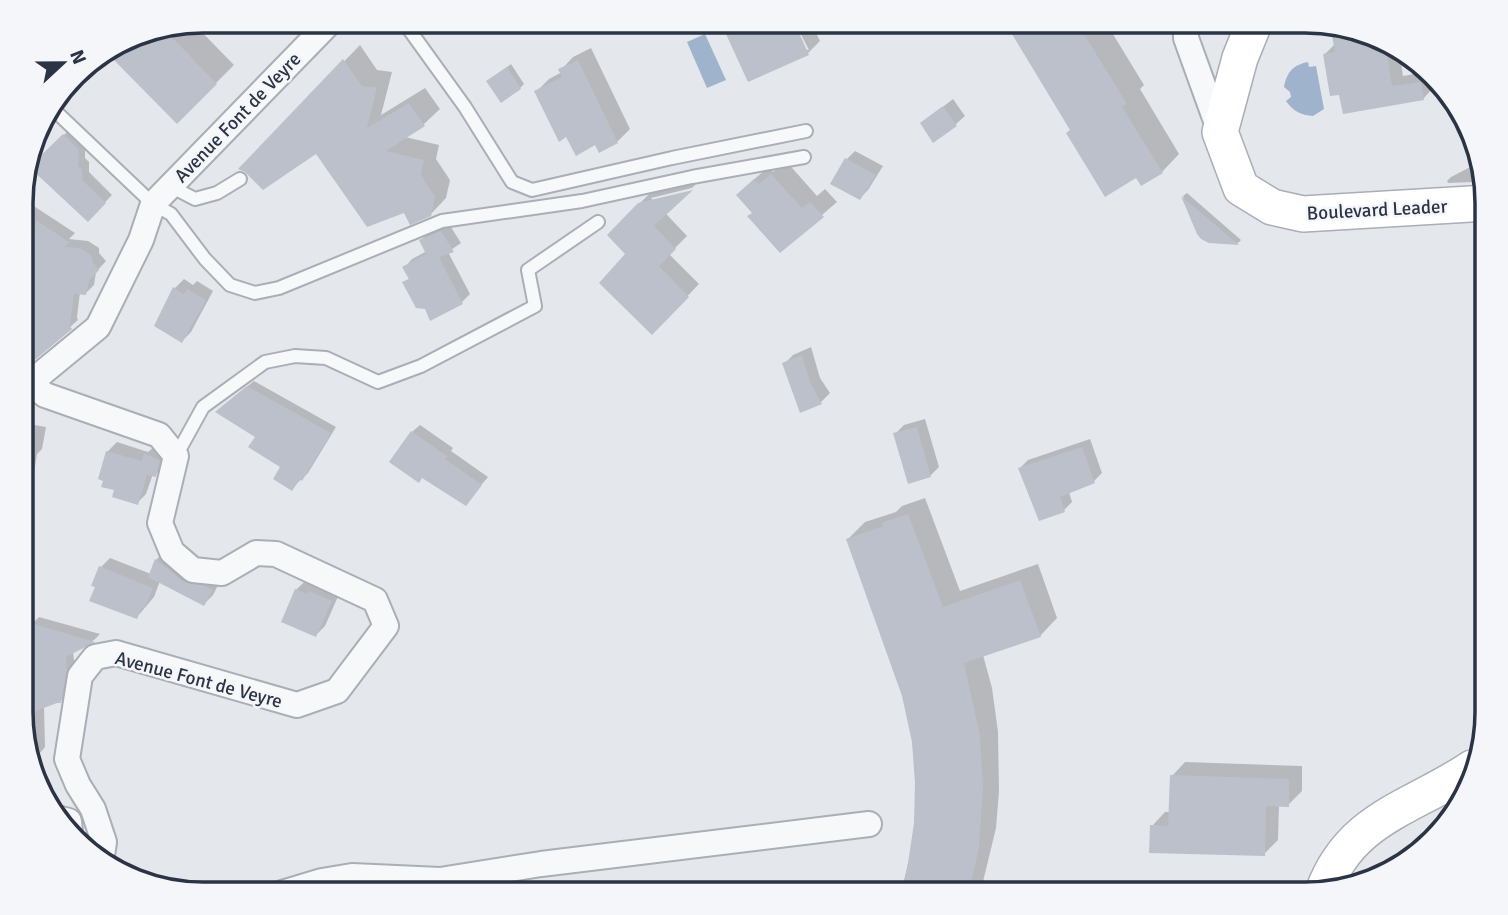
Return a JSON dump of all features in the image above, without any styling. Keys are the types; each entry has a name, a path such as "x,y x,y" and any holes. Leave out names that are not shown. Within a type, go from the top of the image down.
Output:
{"street":[{"path":"1186,33 1220,132"},
{"path":"1220,132 1250,33"},
{"name":"Avenue Font de Veyre","path":"33,379 99,327 161,195 312,34"},
{"name":"Boulevard Leader","path":"1220,132 1241,188 1272,207 1303,214 1474,204"},
{"name":"Avenue Font de Veyre","path":"33,389 159,435 176,456 160,523 172,552 193,570 222,573 256,554 276,554 375,600 386,626 337,691 297,705 116,653 96,657 80,676 66,759 93,809 104,842 103,849"},
{"path":"1327,879 1350,842 1392,812 1463,774"},
{"path":"319,882 352,876 440,880 541,864 869,824"}],"lane":[{"path":"412,34 465,107 512,182 532,190 806,131"},
{"path":"59,113 161,195 171,214 230,285 255,293 279,288 442,221 582,201 692,177 804,157"},
{"path":"161,195 195,199 217,193 240,179"},
{"path":"176,456 203,407 265,362 295,356 326,358 378,382 421,366 536,306 528,270 598,222"}],"water":[{"path":"705,34 726,80 707,88 687,42"},
{"path":"1308,62 1309,67 1316,66 1324,109 1313,116 1291,107 1286,101 1291,97 1290,92 1284,87 1292,70"}],"building":[{"path":"804,33 800,35 809,55 748,82 726,34"},
{"path":"1011,33 1083,33 1127,104 1122,107 1163,173 1141,186 1136,178 1105,197 1066,133 1070,130"},
{"path":"1332,36 1370,46 1387,55 1392,86 1421,82 1424,100 1343,114 1339,95 1330,96 1323,54 1335,52"},
{"path":"172,37 217,84 177,124 113,59 148,42"},
{"path":"343,59 362,86 377,87 367,128 409,103 425,126 386,151 424,160 421,175 435,197 431,216 410,225 404,213 367,227 316,154 263,190 245,172 238,169"},
{"path":"578,60 618,143 599,153 595,145 576,156 566,137 559,142 534,91 562,77 558,69"},
{"path":"507,67 521,89 501,103 486,81"},
{"path":"943,106 957,126 933,143 920,123"},
{"path":"63,134 79,150 78,166 82,170 82,180 106,203 88,222 36,174 40,157"},
{"path":"845,158 876,175 860,200 830,184"},
{"path":"771,174 802,208 810,202 824,217 780,253 747,216 752,213 736,195 754,179 759,184"},
{"path":"693,190 654,226 676,249 659,266 689,297 652,335 599,283 625,254 607,235 638,203"},
{"path":"1181,196 1239,245 1209,243 1201,239"},
{"path":"36,220 69,242 64,247 80,248 92,256 92,261 99,270 89,281 86,295 74,294 70,326 72,329 33,362 33,240"},
{"path":"441,231 454,252 439,257 463,304 430,321 425,309 416,308 402,282 409,279 402,267 426,254 419,240"},
{"path":"173,287 184,294 187,289 206,300 182,343 154,326"},
{"path":"802,355 810,382 822,404 800,413 782,363"},
{"path":"247,386 331,433 302,481 300,479 292,491 273,479 280,467 248,447 255,437 215,412"},
{"path":"917,427 931,477 908,484 893,433"},
{"path":"411,431 482,485 466,506 422,478 419,483 389,462"},
{"path":"1082,447 1095,483 1060,497 1065,512 1039,521 1018,468"},
{"path":"106,451 142,461 144,454 160,460 156,477 147,475 138,505 112,497 114,490 101,487 103,481 98,479"},
{"path":"908,514 943,607 1020,580 1041,637 964,663 980,736 983,787 979,847 972,881 904,881 914,823 912,742 902,696 846,539 884,526 882,523"},
{"path":"155,559 184,582 213,590 204,606 148,577"},
{"path":"99,566 153,588 137,619 89,601 95,587 91,586"},
{"path":"295,589 307,594 309,591 332,601 316,637 281,622"},
{"path":"33,624 95,642 66,657 67,670 61,703 33,712"},
{"path":"1170,775 1289,779 1289,807 1266,806 1265,856 1149,853 1150,825 1168,826"}]}
